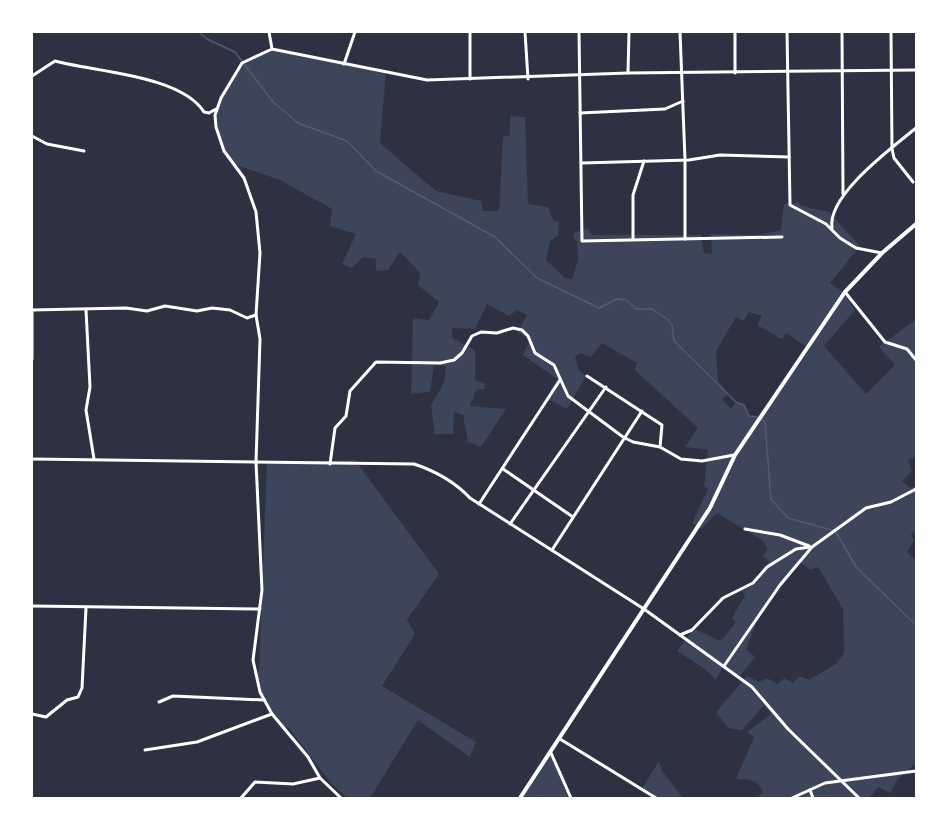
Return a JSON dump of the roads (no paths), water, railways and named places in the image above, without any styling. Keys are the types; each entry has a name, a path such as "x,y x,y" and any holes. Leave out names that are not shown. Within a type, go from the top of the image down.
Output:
{"main road":[{"path":"520,798 710,508 735,455 845,292 882,253 916,224"}],"street":[{"path":"269,32 272,49"},
{"path":"344,64 355,32"},
{"path":"470,32 471,80"},
{"path":"525,32 528,79"},
{"path":"579,32 582,241 633,238 782,237"},
{"path":"628,73 630,32"},
{"path":"680,32 685,160 685,239"},
{"path":"735,32 735,73"},
{"path":"787,32 790,205 832,228 840,238 856,248 882,253"},
{"path":"842,32 843,194"},
{"path":"891,32 892,148 894,158 913,182"},
{"path":"341,798 320,778 309,757 272,714 264,700 253,660 262,590 256,462 260,339 256,315 260,253 257,216 244,177 224,151 216,127 217,108 242,63 272,49 427,80 528,79 628,73 916,70"},
{"path":"32,76 55,61 152,81 180,92 199,105 204,112 209,113 217,108"},
{"path":"580,113 665,109 683,101"},
{"path":"832,228 831,216 843,194 916,128"},
{"path":"32,136 47,144 84,151"},
{"path":"581,163 685,160 720,155 789,157"},
{"path":"633,238 633,195 644,162"},
{"path":"845,292 885,342 907,349 916,360"},
{"path":"32,359 32,310 126,308 147,311 165,306 197,311 212,308 230,310 247,318 256,315"},
{"path":"86,310 90,387 86,410 94,459"},
{"path":"330,464 335,428 346,416 350,391 376,362 440,363 454,360 462,353 472,336 481,332 497,333 513,328 522,330 528,336 535,353 554,365 568,396 623,437 633,442 660,447 681,459 702,461 735,455"},
{"path":"587,376 662,425 660,447"},
{"path":"479,504 560,380"},
{"path":"510,524 590,414 606,387"},
{"path":"552,550 623,437 642,411"},
{"path":"32,459 414,464 460,487 479,504 644,609 752,687 788,729 859,798"},
{"path":"502,469 573,517"},
{"path":"724,666 780,585 812,547 866,508 891,501 916,489"},
{"path":"745,529 780,535 812,547"},
{"path":"680,635 692,630 723,598 753,583 767,567 796,549 812,547"},
{"path":"32,606 260,609"},
{"path":"32,714 46,717 67,700 78,697 82,688 86,608"},
{"path":"159,702 173,696 264,700"},
{"path":"145,750 197,742 272,714"},
{"path":"560,739 656,798"},
{"path":"551,753 571,798"},
{"path":"792,798 841,781 916,771"},
{"path":"241,798 255,782 293,784 320,778"},
{"path":"810,790 813,798"}],"waterway":[{"path":"199,32 207,39 235,52 273,102 298,123 347,141 376,171 495,237 537,278 599,308 617,299 626,300 637,309 652,309 667,319 672,325 674,341 736,402 744,405 749,416 757,417"},
{"path":"762,419 765,423 771,499 788,518 835,531 857,568 916,625"}]}
